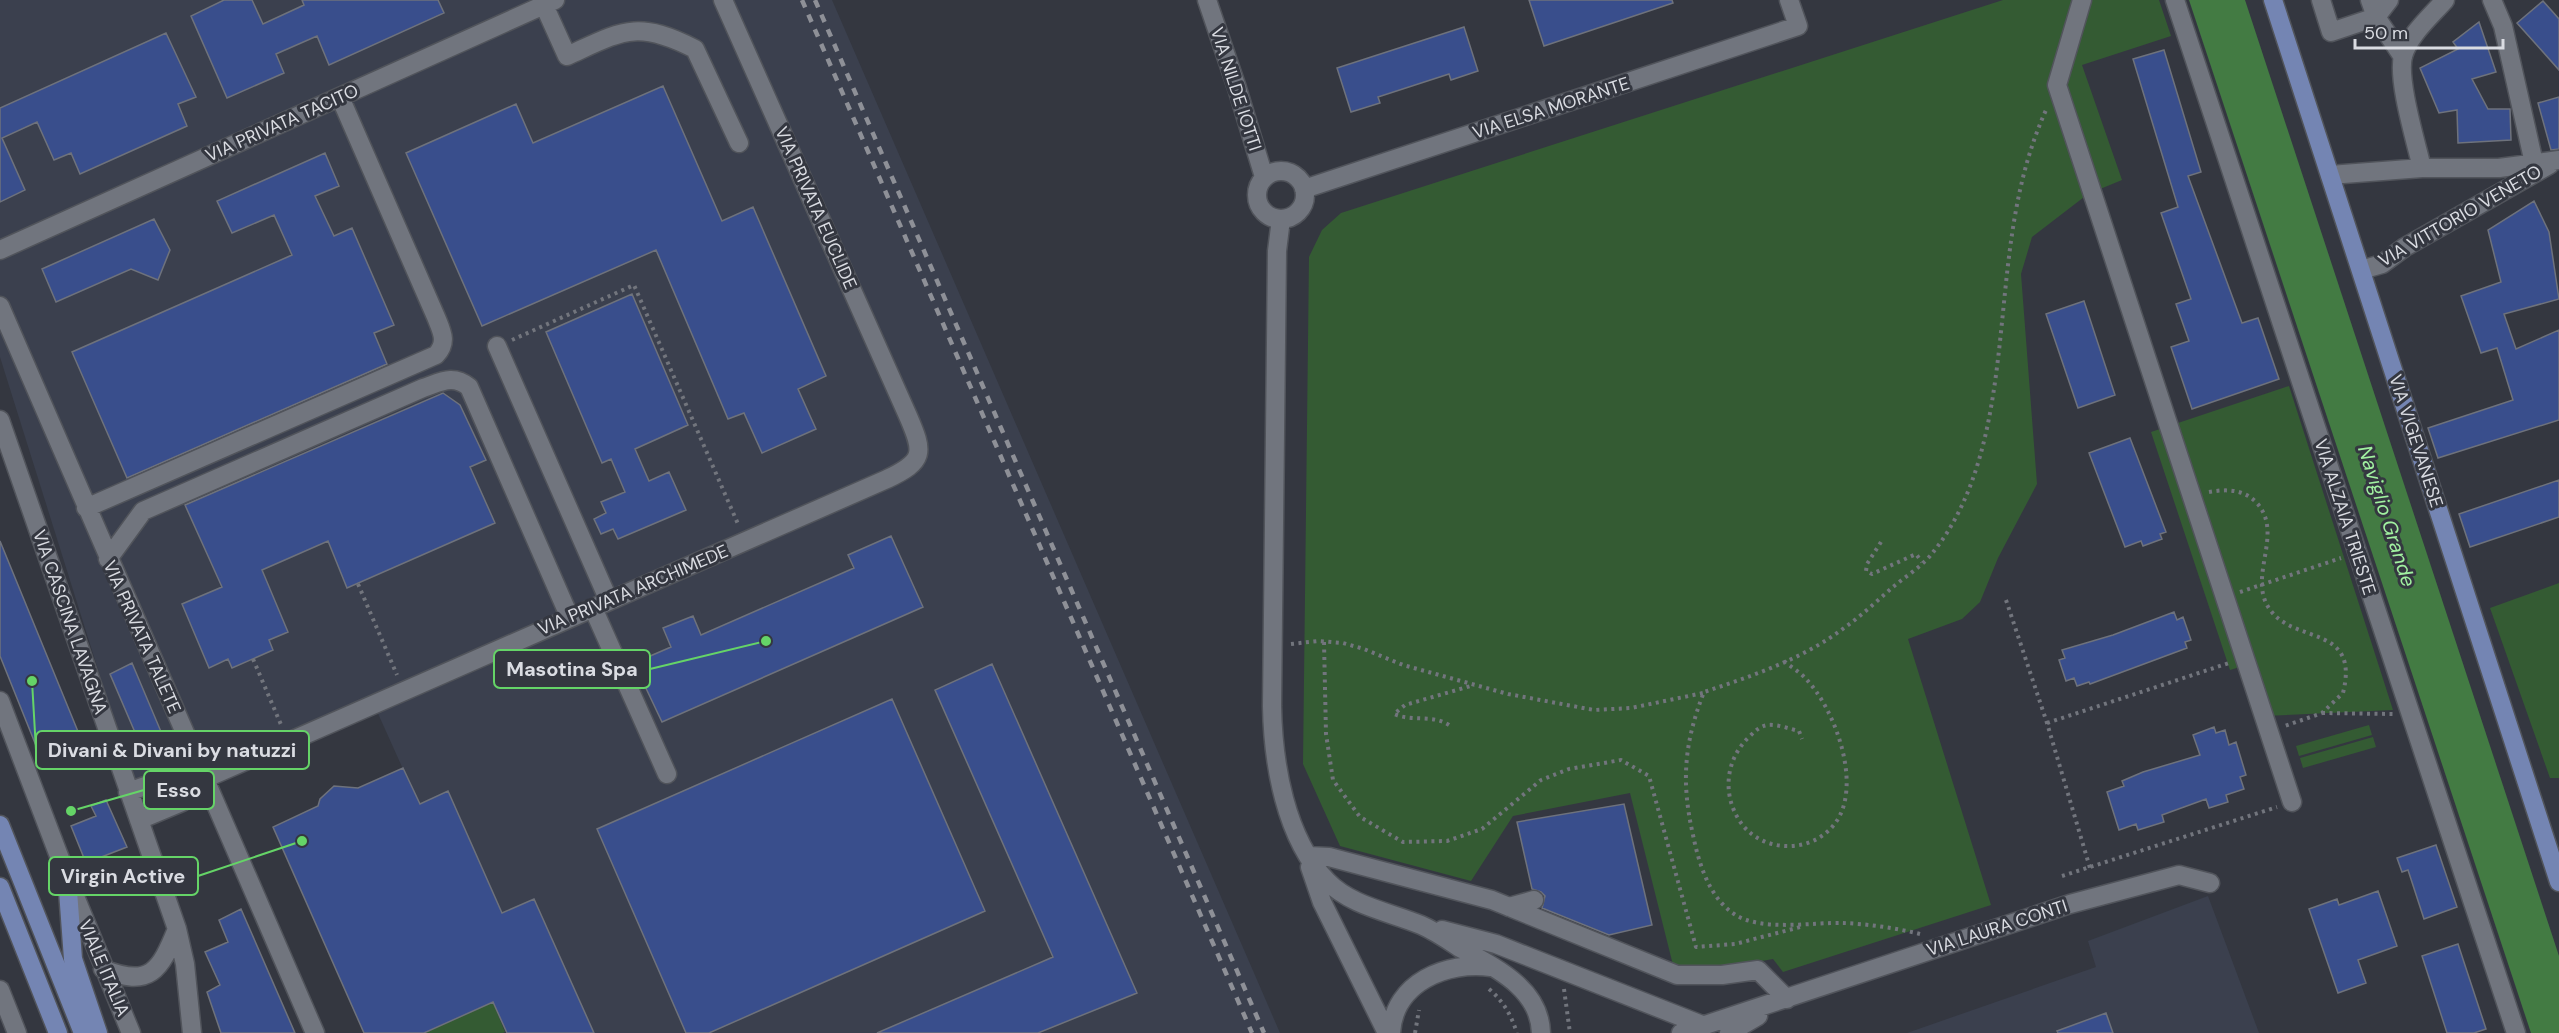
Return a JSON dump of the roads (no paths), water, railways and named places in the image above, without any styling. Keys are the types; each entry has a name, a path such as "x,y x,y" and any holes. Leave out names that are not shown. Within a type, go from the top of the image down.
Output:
{"main road":[{"name":"VIA VIGEVANESE","path":"2273,0 2559,882"},
{"path":"0,825 83,1033"},
{"path":"66,877 73,959 98,1033"},
{"path":"0,887 58,1033"}],"street":[{"name":"VIA PRIVATA EUCLIDE","path":"723,0 909,416"},
{"name":"VIA NILDE IOTTI","path":"1207,0 1238,88 1264,177"},
{"name":"VIA ELSA MORANTE","path":"1304,189 1798,26 1789,0"},
{"path":"2082,0 2057,86 2292,802"},
{"name":"VIA ALZAIA TRIESTE","path":"2175,0 2516,1033"},
{"path":"2321,0 2331,32 2389,0"},
{"path":"2422,168 2403,80 2403,57 2411,40 2445,0"},
{"path":"2492,0 2503,26 2534,163"},
{"path":"550,3 567,56 622,31 656,33 695,49 739,143"},
{"name":"VIA PRIVATA TACITO","path":"4,248 550,3"},
{"path":"2373,8 2403,57"},
{"path":"86,508 436,355 442,349 444,338 340,97"},
{"name":"VIA VITTORIO VENETO","path":"2330,176 2422,168 2499,168 2559,160"},
{"name":"VIA VITTORIO VENETO","path":"2361,270 2382,264 2405,247 2559,160"},
{"path":"1283,171 1300,180 1304,189 1304,204 1294,215 1281,219 1266,214 1260,207 1257,192 1264,177 1272,172 1283,171"},
{"path":"1281,219 1277,251 1272,739 1278,778 1308,856 1322,902 1389,1033"},
{"name":"VIA PRIVATA TALETE","path":"0,306 315,1033"},
{"path":"497,346 667,774"},
{"path":"108,559 143,511 423,388 452,378 460,380 469,387 570,618"},
{"name":"VIA PRIVATA ARCHIMEDE","path":"204,779 906,471 917,461 920,444 909,416"},
{"name":"VIA CASCINA LAVAGNA","path":"0,420 177,928 185,964 192,1033"},
{"name":"VIALE ITALIA","path":"0,701 39,789 66,877 85,905 103,969 131,1033"},
{"path":"128,792 174,776 204,779"},
{"path":"139,820 182,802 204,779"},
{"path":"1308,856 1329,857 1492,900 1677,975 1722,975 1758,970 1787,999"},
{"path":"1308,856 1327,881 1341,893 1423,926 1496,944 1702,1025"},
{"name":"VIA LAURA CONTI","path":"1787,999 2070,904 2179,875 2210,883"},
{"path":"1509,907 1534,900"},
{"path":"1423,926 1511,978 1533,1005 1540,1033"},
{"path":"103,969 126,978 143,977 157,968 166,955 177,928"},
{"path":"1389,1033 1398,1006 1423,979 1454,967 1495,968"},
{"path":"0,990 17,1033"},
{"path":"1682,1033 1787,999"},
{"path":"1729,1033 1787,999"}],"water":[{"name":"Naviglio Grande","path":"2189,0 2245,0 2559,956 2559,1033 2531,1033"}],"railway":[{"path":"802,0 1252,1033"},
{"path":"815,0 1264,1033"}],"place":[{"name":"Masotina Spa","path":"766,641"},
{"name":"Divani & Divani by natuzzi","path":"32,681"},
{"name":"Esso","path":"71,811"},
{"name":"Virgin Active","path":"302,841"}]}
